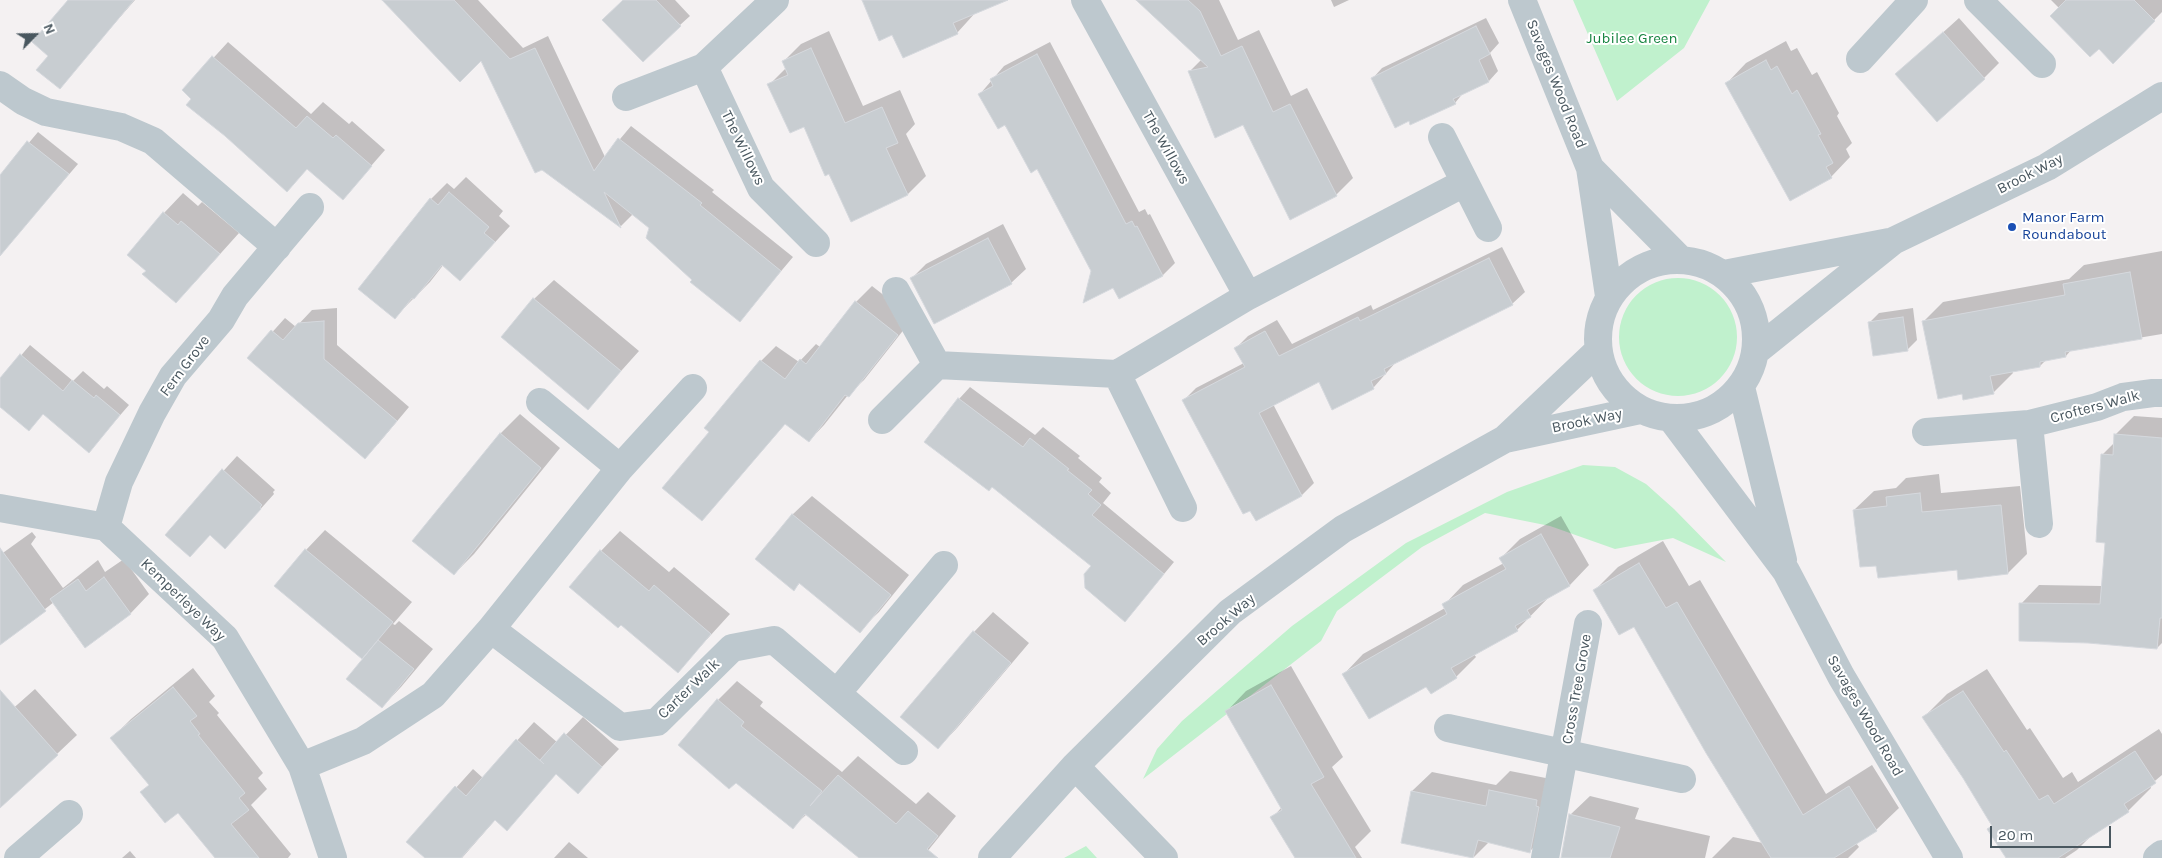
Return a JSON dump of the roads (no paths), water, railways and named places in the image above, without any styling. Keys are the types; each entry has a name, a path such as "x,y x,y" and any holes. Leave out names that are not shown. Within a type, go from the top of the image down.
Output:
{"street":[{"path":"626,97 704,66 775,0"},
{"name":"The Willows","path":"1085,0 1248,296"},
{"name":"Savages Wood Road","path":"1522,0 1590,168 1609,296"},
{"path":"1860,59 1914,0"},
{"path":"1978,0 2042,64"},
{"name":"The Willows","path":"704,66 761,188 816,243"},
{"path":"0,85 23,101 46,112 121,127 153,140 277,246"},
{"name":"Brook Way","path":"1756,352 1893,241 2047,167 2162,96"},
{"path":"1442,137 1488,228"},
{"name":"Savages Wood Road","path":"1590,168 1679,258"},
{"path":"882,420 937,365 1117,374 1248,296 1464,183"},
{"name":"Fern Grove","path":"106,527 119,482 152,413 173,376 221,320 236,296 310,207"},
{"name":"Brook Way","path":"1724,274 1893,241"},
{"path":"1679,258 1703,263 1724,274 1744,296 1755,322 1756,352 1740,387 1721,405 1697,416 1671,418 1640,410 1620,395 1606,375 1598,351 1598,323 1609,296 1627,276 1651,263 1679,258"},
{"path":"896,291 937,365"},
{"name":"Brook Way","path":"992,858 1075,766 1230,612 1343,530 1505,439 1598,351"},
{"path":"1117,374 1183,508"},
{"name":"Savages Wood Road","path":"1740,387 1786,571"},
{"path":"302,766 363,741 433,695 491,629 620,468 693,388"},
{"name":"Crofters Walk","path":"1926,432 2029,424 2097,407 2122,397 2153,393 2162,394"},
{"path":"540,402 620,468"},
{"name":"Brook Way","path":"1505,439 1640,410"},
{"name":"Savages Wood Road","path":"1671,418 1786,571 1841,676 1949,858"},
{"path":"2029,424 2039,524"},
{"path":"0,508 106,527"},
{"name":"Kemperleye Way","path":"106,527 225,638 302,766 333,858"},
{"path":"837,694 944,565"},
{"name":"Cross Tree Grove","path":"1545,858 1588,624"},
{"name":"Carter Walk","path":"491,629 620,726 657,722 732,648 774,640 904,751"},
{"name":"Cross Tree Grove","path":"1448,728 1682,779"},
{"path":"1075,766 1164,858"},
{"path":"18,858 69,814"},
{"path":"2157,858 2162,854"}],"place":[{"name":"Manor Farm Roundabout","path":"2012,227"}],"park label":[{"name":"Jubilee Green","path":"1632,39"}]}
